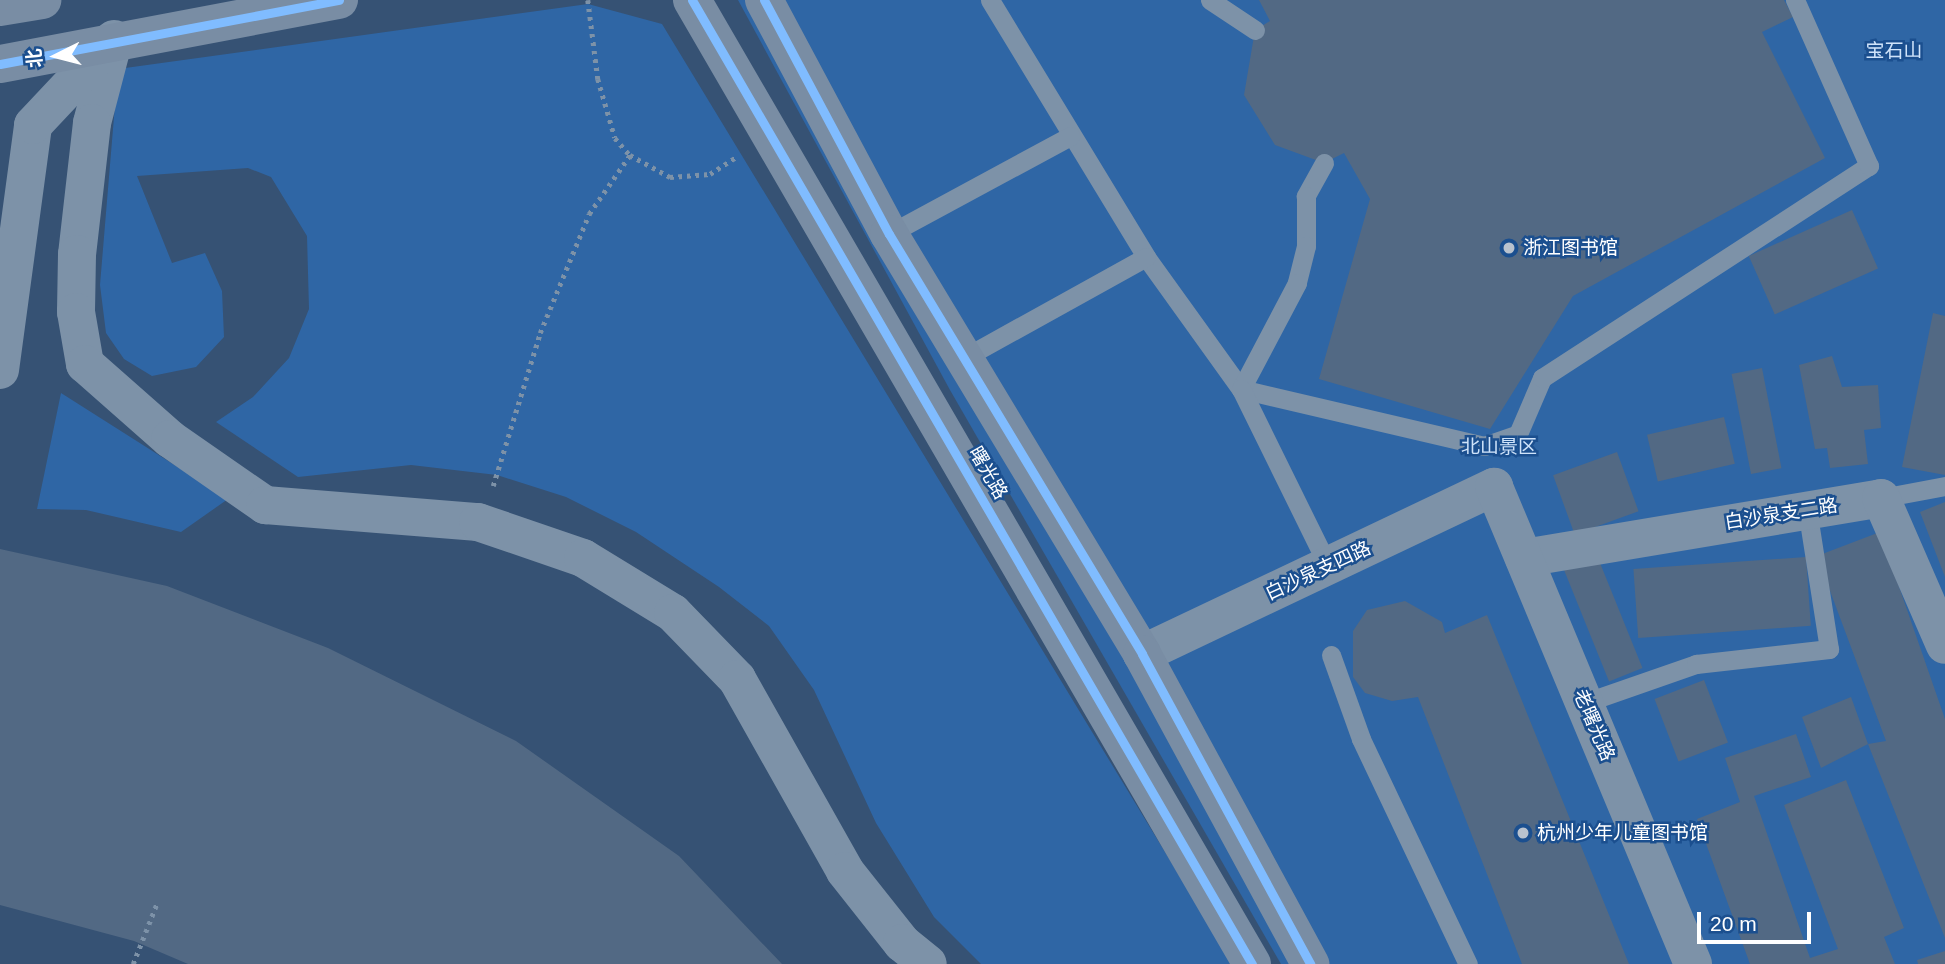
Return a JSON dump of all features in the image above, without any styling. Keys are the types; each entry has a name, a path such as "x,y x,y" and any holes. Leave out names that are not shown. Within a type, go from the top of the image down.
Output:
{"main road":[{"path":"0,7 42,0"},
{"path":"0,64 114,39 340,0"},
{"name":"曙光路","path":"692,0 1252,964"},
{"name":"曙光路","path":"764,0 889,234 1142,654 1310,964"}],"street":[{"path":"0,370 33,125 114,39"},
{"path":"114,39 92,122 78,254 76,312 85,365 170,439 265,505 478,522 583,558 673,612 737,679 845,871 902,943 928,964"},
{"name":"白沙泉支四路","path":"1142,654 1494,487"},
{"name":"老曙光路","path":"1494,487 1693,964"},
{"path":"1881,498 1945,645"},
{"name":"白沙泉支二路","path":"1524,558 1881,498"}],"lane":[{"path":"990,0 1070,136 1146,257 1241,389 1328,566"},
{"path":"1210,0 1255,30"},
{"path":"1241,389 1484,446 1518,434 1542,378 1870,166 1796,0"},
{"path":"889,234 1070,136"},
{"path":"1241,389 1297,283 1306,246 1306,196 1324,163"},
{"path":"962,359 1146,257"},
{"path":"1881,498 1945,486"},
{"path":"1584,703 1696,664 1829,649 1807,509"},
{"path":"1331,656 1361,739 1468,964"}],"path":[{"path":"588,0 598,79 615,138 631,155 670,177 710,174 769,135"},
{"path":"478,522 540,333 584,226 631,155"},
{"path":"133,964 157,903"}],"green space":[{"name":"北山景区","path":"738,0 1945,0 1945,964 1281,964 950,390"},
{"path":"588,4 662,24 1233,964 981,964 934,917 876,823 814,690 769,626 719,587 636,532 566,497 497,475 411,465 298,477 216,422 253,397 289,358 309,309 307,236 271,177 248,168 137,176 172,263 205,253 222,291 224,337 196,367 152,376 124,359 106,333 100,285 118,69"},
{"path":"61,393 228,499 181,532 86,510 37,509"}],"building":[{"name":"浙江图书馆","path":"1259,0 1784,0 1793,17 1762,32 1825,158 1573,296 1490,429 1319,379 1370,199 1344,153 1324,163 1275,145 1244,95 1255,30 1270,21"},
{"path":"1852,210 1878,268 1775,314 1749,256"},
{"path":"1933,313 1945,316 1945,475 1902,467"},
{"path":"1832,356 1842,387 1878,385 1881,428 1864,430 1868,464 1830,468 1827,448 1815,449 1799,365"},
{"path":"1762,368 1781,468 1751,474 1732,374"},
{"path":"1724,417 1735,464 1658,482 1647,435"},
{"path":"1617,452 1639,511 1575,534 1553,475"},
{"path":"1945,502 1945,577 1920,512"},
{"path":"1880,532 1945,719 1945,938 1868,744 1886,741 1817,556"},
{"path":"0,549 167,586 328,648 516,741 679,856 782,964 188,964 134,941 0,905"},
{"path":"1596,553 1642,668 1609,681 1563,566"},
{"path":"1806,557 1811,626 1638,638 1633,569"},
{"name":"杭州少年儿童图书馆","path":"1405,601 1442,622 1445,633 1487,615 1629,964 1522,964 1418,697 1392,701 1365,693 1353,677 1353,631 1367,610"},
{"path":"1704,680 1728,743 1679,762 1655,699"},
{"path":"1851,697 1868,744 1821,768 1802,717"},
{"path":"1796,734 1811,777 1754,796 1810,958 1838,949 1784,805 1846,780 1904,928 1884,937 1895,964 1750,964 1697,819 1740,802 1725,758"},
{"path":"1945,951 1945,964 1918,964 1917,960"}],"cycle path":[{"path":"0,64 339,0"},
{"path":"692,0 1252,964"},
{"path":"764,0 889,234 1142,654 1310,964"}],"place":[{"name":"浙江图书馆","path":"1509,248"},
{"name":"杭州少年儿童图书馆","path":"1523,833"}],"park label":[{"name":"宝石山","path":"1894,51"}]}
